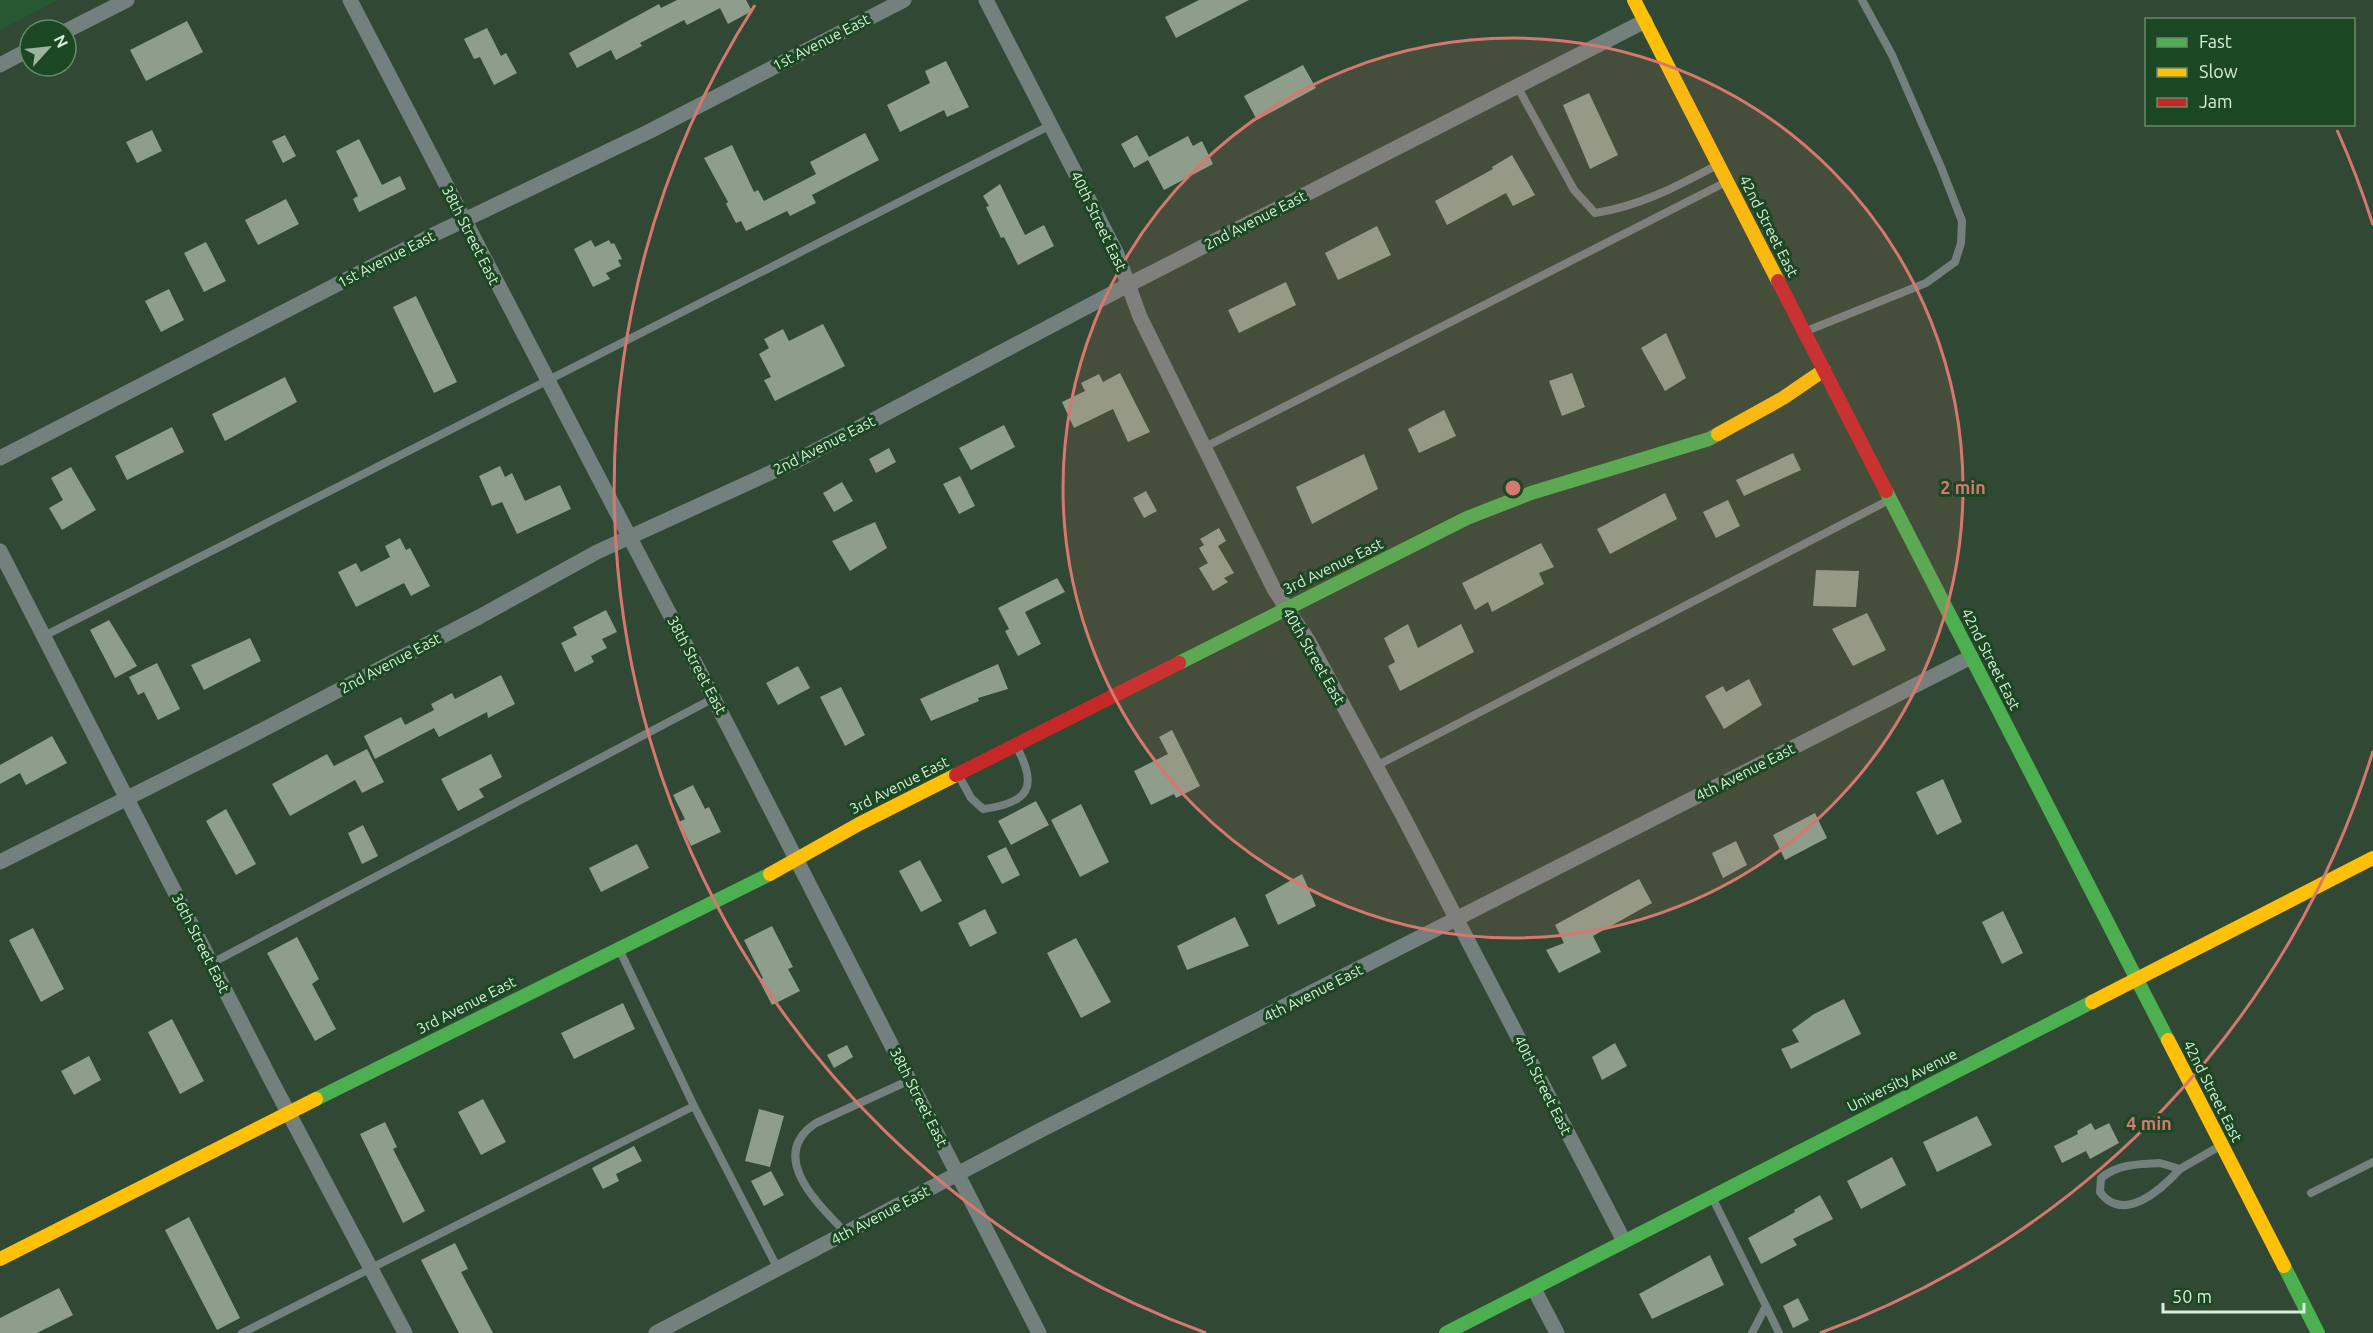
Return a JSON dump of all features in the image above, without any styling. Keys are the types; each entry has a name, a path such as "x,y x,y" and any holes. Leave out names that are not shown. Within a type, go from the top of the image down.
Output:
{"street":[{"path":"78,25 127,0"},
{"name":"38th Street East","path":"350,0 714,698 958,1174 1035,1332"},
{"name":"1st Avenue East","path":"0,458 463,220 648,132 904,0"},
{"name":"40th Street East","path":"986,0 1118,254 1140,317 1274,589 1309,642 1376,766 1624,1241"},
{"name":"42nd Street East","path":"1634,0 2318,1333"},
{"name":"2nd Avenue East","path":"0,862 128,798 630,537 796,461 1128,285 1645,21"},
{"path":"0,65 18,55"},
{"name":"3rd Avenue East","path":"0,1259 796,859 1016,744 1467,518 1531,494 1709,438 1783,398 1824,370"},
{"name":"36th Street East","path":"0,551 289,1114 405,1333"},
{"name":"4th Avenue East","path":"656,1333 958,1174 1971,657"},
{"name":"University Avenue","path":"1446,1333 2136,977 2373,858"},
{"path":"1534,1289 1557,1333"}],"lane":[{"path":"1804,332 1926,283 1955,262 1961,243 1962,221 1958,210 1892,55 1862,0"},
{"path":"1517,85 1574,190 1595,213 1617,210 1661,195 1719,165"},
{"path":"44,636 1051,125"},
{"path":"1203,448 1727,181"},
{"path":"1376,766 1890,500"},
{"path":"212,963 714,698"},
{"path":"958,774 971,798 983,808 1004,806 1018,800 1028,784 1028,767 1016,744"},
{"path":"619,948 694,1106 778,1269"},
{"path":"846,1233 812,1197 799,1174 795,1152 802,1132 816,1123 910,1080"},
{"path":"242,1333 694,1106"},
{"path":"2180,1169 2160,1163 2136,1164 2110,1170 2102,1178 2100,1192 2108,1202 2120,1207 2134,1204 2166,1184 2180,1169 2222,1145"},
{"path":"2311,1193 2373,1162"},
{"path":"1712,1197 1779,1333"},
{"path":"1752,1333 1766,1306"}],"shaded area":[{"path":"0,0 58,0 23,18 18,18 18,21 0,30"}],"building":[{"path":"677,0 746,0 752,11 728,24 720,8 687,25 684,20 640,43 642,46 616,60 611,50 577,68 569,53 659,4 661,8"},
{"path":"1199,0 1249,0 1176,38 1165,17"},
{"path":"187,21 203,52 146,81 130,50"},
{"path":"487,28 501,56 506,53 517,73 494,85 480,57 474,59 464,39"},
{"path":"946,61 969,107 947,117 944,110 900,132 887,105 930,83 925,71"},
{"path":"1303,65 1316,88 1257,120 1244,96"},
{"path":"1589,93 1618,155 1590,169 1563,105"},
{"path":"152,130 162,151 137,163 126,142"},
{"path":"865,133 879,160 812,195 816,203 790,216 787,211 746,231 741,221 736,223 726,204 728,202 704,158 732,145 754,192 758,190 764,201 816,174 810,162"},
{"path":"285,135 296,156 283,163 272,141"},
{"path":"1137,135 1149,157 1188,136 1193,146 1202,141 1213,164 1164,190 1148,160 1134,168 1121,144"},
{"path":"359,139 382,185 400,176 406,189 359,212 353,199 358,196 336,151"},
{"path":"1512,155 1535,195 1513,206 1506,193 1447,225 1435,201 1493,169 1492,167"},
{"path":"1000,184 1025,235 1044,225 1054,246 1018,265 1004,237 1001,238 983,196"},
{"path":"286,199 299,224 258,245 245,220"},
{"path":"1377,226 1391,255 1338,280 1325,253"},
{"path":"591,240 595,247 609,240 611,244 614,243 622,259 618,260 621,266 606,273 610,279 593,287 574,249"},
{"path":"206,242 226,281 204,292 184,253"},
{"path":"1286,282 1296,305 1239,333 1228,310"},
{"path":"169,289 184,320 161,332 145,301"},
{"path":"416,296 457,382 434,393 393,307"},
{"path":"823,324 845,366 775,401 764,380 771,377 759,354 769,348 764,339 783,329 789,341"},
{"path":"1666,333 1686,378 1665,391 1641,348"},
{"path":"1120,373 1150,432 1128,442 1113,409 1074,428 1062,402 1085,391 1081,383 1099,374 1103,382"},
{"path":"1572,373 1585,407 1562,416 1549,381"},
{"path":"285,377 297,402 225,441 212,414"},
{"path":"1444,410 1456,436 1419,453 1408,429"},
{"path":"1004,425 1015,447 971,470 959,448"},
{"path":"172,427 184,452 127,480 115,456"},
{"path":"889,448 896,462 876,473 869,459"},
{"path":"1793,453 1801,470 1744,496 1736,480"},
{"path":"1364,454 1378,489 1312,524 1296,487"},
{"path":"500,466 505,477 512,473 525,501 560,485 571,509 517,534 502,502 492,506 479,476"},
{"path":"71,467 96,510 62,530 49,508 63,500 51,478"},
{"path":"960,476 975,506 959,514 943,484"},
{"path":"842,482 853,501 834,512 823,493"},
{"path":"1146,491 1157,511 1144,518 1133,498"},
{"path":"1665,493 1677,519 1610,554 1597,529"},
{"path":"1728,500 1740,526 1716,538 1703,512"},
{"path":"875,522 887,548 850,571 832,541"},
{"path":"1219,528 1226,541 1218,546 1234,573 1224,578 1228,582 1213,591 1199,568 1208,563 1199,548 1204,545 1200,539"},
{"path":"400,538 406,550 410,548 430,586 411,596 404,583 356,607 338,572 356,563 361,572 390,557 385,546"},
{"path":"1541,543 1554,567 1539,573 1544,584 1492,612 1488,602 1475,610 1462,583"},
{"path":"1816,570 1859,571 1856,607 1813,606"},
{"path":"1057,578 1065,592 1025,612 1041,644 1018,656 1005,631 1009,629 998,608"},
{"path":"606,610 617,632 602,639 607,648 591,656 594,662 575,672 561,643 577,635 573,627"},
{"path":"1867,613 1886,650 1853,666 1832,629"},
{"path":"109,620 137,666 115,678 90,630"},
{"path":"1408,624 1418,648 1461,624 1474,652 1400,691 1388,666 1395,662 1384,638"},
{"path":"250,638 261,661 204,690 191,665"},
{"path":"157,663 180,709 158,720 144,692 138,695 129,677"},
{"path":"998,664 1008,689 978,698 979,701 931,721 920,699"},
{"path":"798,666 810,688 778,705 766,683"},
{"path":"501,675 515,704 488,718 487,712 439,737 434,728 375,759 364,736 401,717 405,725 434,710 431,704 452,693 455,699"},
{"path":"1749,679 1762,705 1724,729 1705,696 1723,686 1726,692"},
{"path":"841,687 865,735 845,746 820,697"},
{"path":"1172,730 1200,786 1176,798 1174,794 1151,805 1134,771 1168,754 1159,737"},
{"path":"52,736 67,763 26,785 20,773 0,784 0,765"},
{"path":"367,749 384,782 362,793 355,780 290,816 272,784 327,754 334,766"},
{"path":"491,754 502,777 479,789 484,797 458,811 441,779"},
{"path":"1943,779 1962,822 1937,835 1916,792"},
{"path":"693,785 705,809 709,807 721,832 691,846 679,822 685,819 673,795"},
{"path":"1036,801 1049,825 1011,845 998,821"},
{"path":"1081,804 1109,862 1080,877 1051,820"},
{"path":"226,809 256,864 236,875 206,821"},
{"path":"1815,813 1827,838 1785,860 1773,835"},
{"path":"363,825 378,856 362,864 348,833"},
{"path":"1736,841 1747,865 1723,878 1712,853"},
{"path":"637,844 649,868 601,892 589,868"},
{"path":"1006,847 1020,875 1002,884 987,856"},
{"path":"920,860 942,901 921,912 899,871"},
{"path":"1302,874 1316,906 1278,925 1265,895"},
{"path":"1639,879 1652,903 1593,936 1601,952 1559,973 1546,950 1564,943 1555,925"},
{"path":"985,909 997,933 970,947 958,923"},
{"path":"2003,911 2023,953 2002,964 1982,922"},
{"path":"1235,917 1249,946 1187,970 1177,946"},
{"path":"772,926 793,967 788,969 800,991 772,1005 759,980 763,978 744,940"},
{"path":"33,928 64,989 41,1002 9,940"},
{"path":"297,937 319,979 312,984 336,1029 315,1041 267,953"},
{"path":"1076,938 1111,1002 1081,1018 1047,953"},
{"path":"1844,999 1861,1034 1791,1069 1781,1049 1799,1042 1792,1030 1814,1014"},
{"path":"623,1003 635,1029 574,1059 561,1033"},
{"path":"172,1019 204,1081 180,1094 148,1032"},
{"path":"1615,1043 1627,1066 1602,1080 1592,1057"},
{"path":"847,1045 853,1057 834,1068 827,1055"},
{"path":"89,1056 101,1080 74,1095 61,1071"},
{"path":"483,1099 506,1142 481,1155 458,1112"},
{"path":"759,1109 784,1116 770,1167 745,1161"},
{"path":"1977,1116 1992,1145 1937,1172 1923,1142"},
{"path":"385,1122 397,1147 393,1149 425,1211 403,1223 360,1134"},
{"path":"2091,1123 2095,1130 2109,1123 2119,1143 2090,1159 2086,1151 2062,1163 2054,1146 2078,1134 2077,1131"},
{"path":"634,1146 642,1161 616,1174 619,1181 603,1189 592,1168"},
{"path":"1892,1157 1906,1185 1861,1209 1847,1181"},
{"path":"771,1171 784,1195 764,1206 751,1181"},
{"path":"1820,1195 1833,1219 1793,1239 1797,1245 1761,1264 1748,1238"},
{"path":"189,1217 240,1318 217,1330 165,1230"},
{"path":"455,1243 468,1269 461,1272 493,1333 459,1333 421,1260"},
{"path":"1710,1255 1724,1285 1652,1319 1639,1294"},
{"path":"59,1288 73,1315 37,1333 0,1333 0,1318"},
{"path":"1798,1298 1809,1320 1793,1328 1783,1306"}],"traffic: fast":[{"path":"1179,663 1467,518 1531,493 1709,439 1718,434"},
{"path":"1886,491 2168,1040"},
{"path":"316,1099 770,874"},
{"path":"1446,1333 2092,1002"},
{"path":"2284,1266 2318,1333"}],"traffic: slow":[{"path":"1634,0 1778,281"},
{"path":"1718,434 1783,398 1824,370"},
{"path":"770,874 859,824 956,775"},
{"path":"2092,1002 2373,858"},
{"path":"2168,1040 2284,1266"},
{"path":"0,1259 316,1099"}],"traffic: jam":[{"path":"1778,281 1886,491"},
{"path":"956,775 1179,663"}]}
